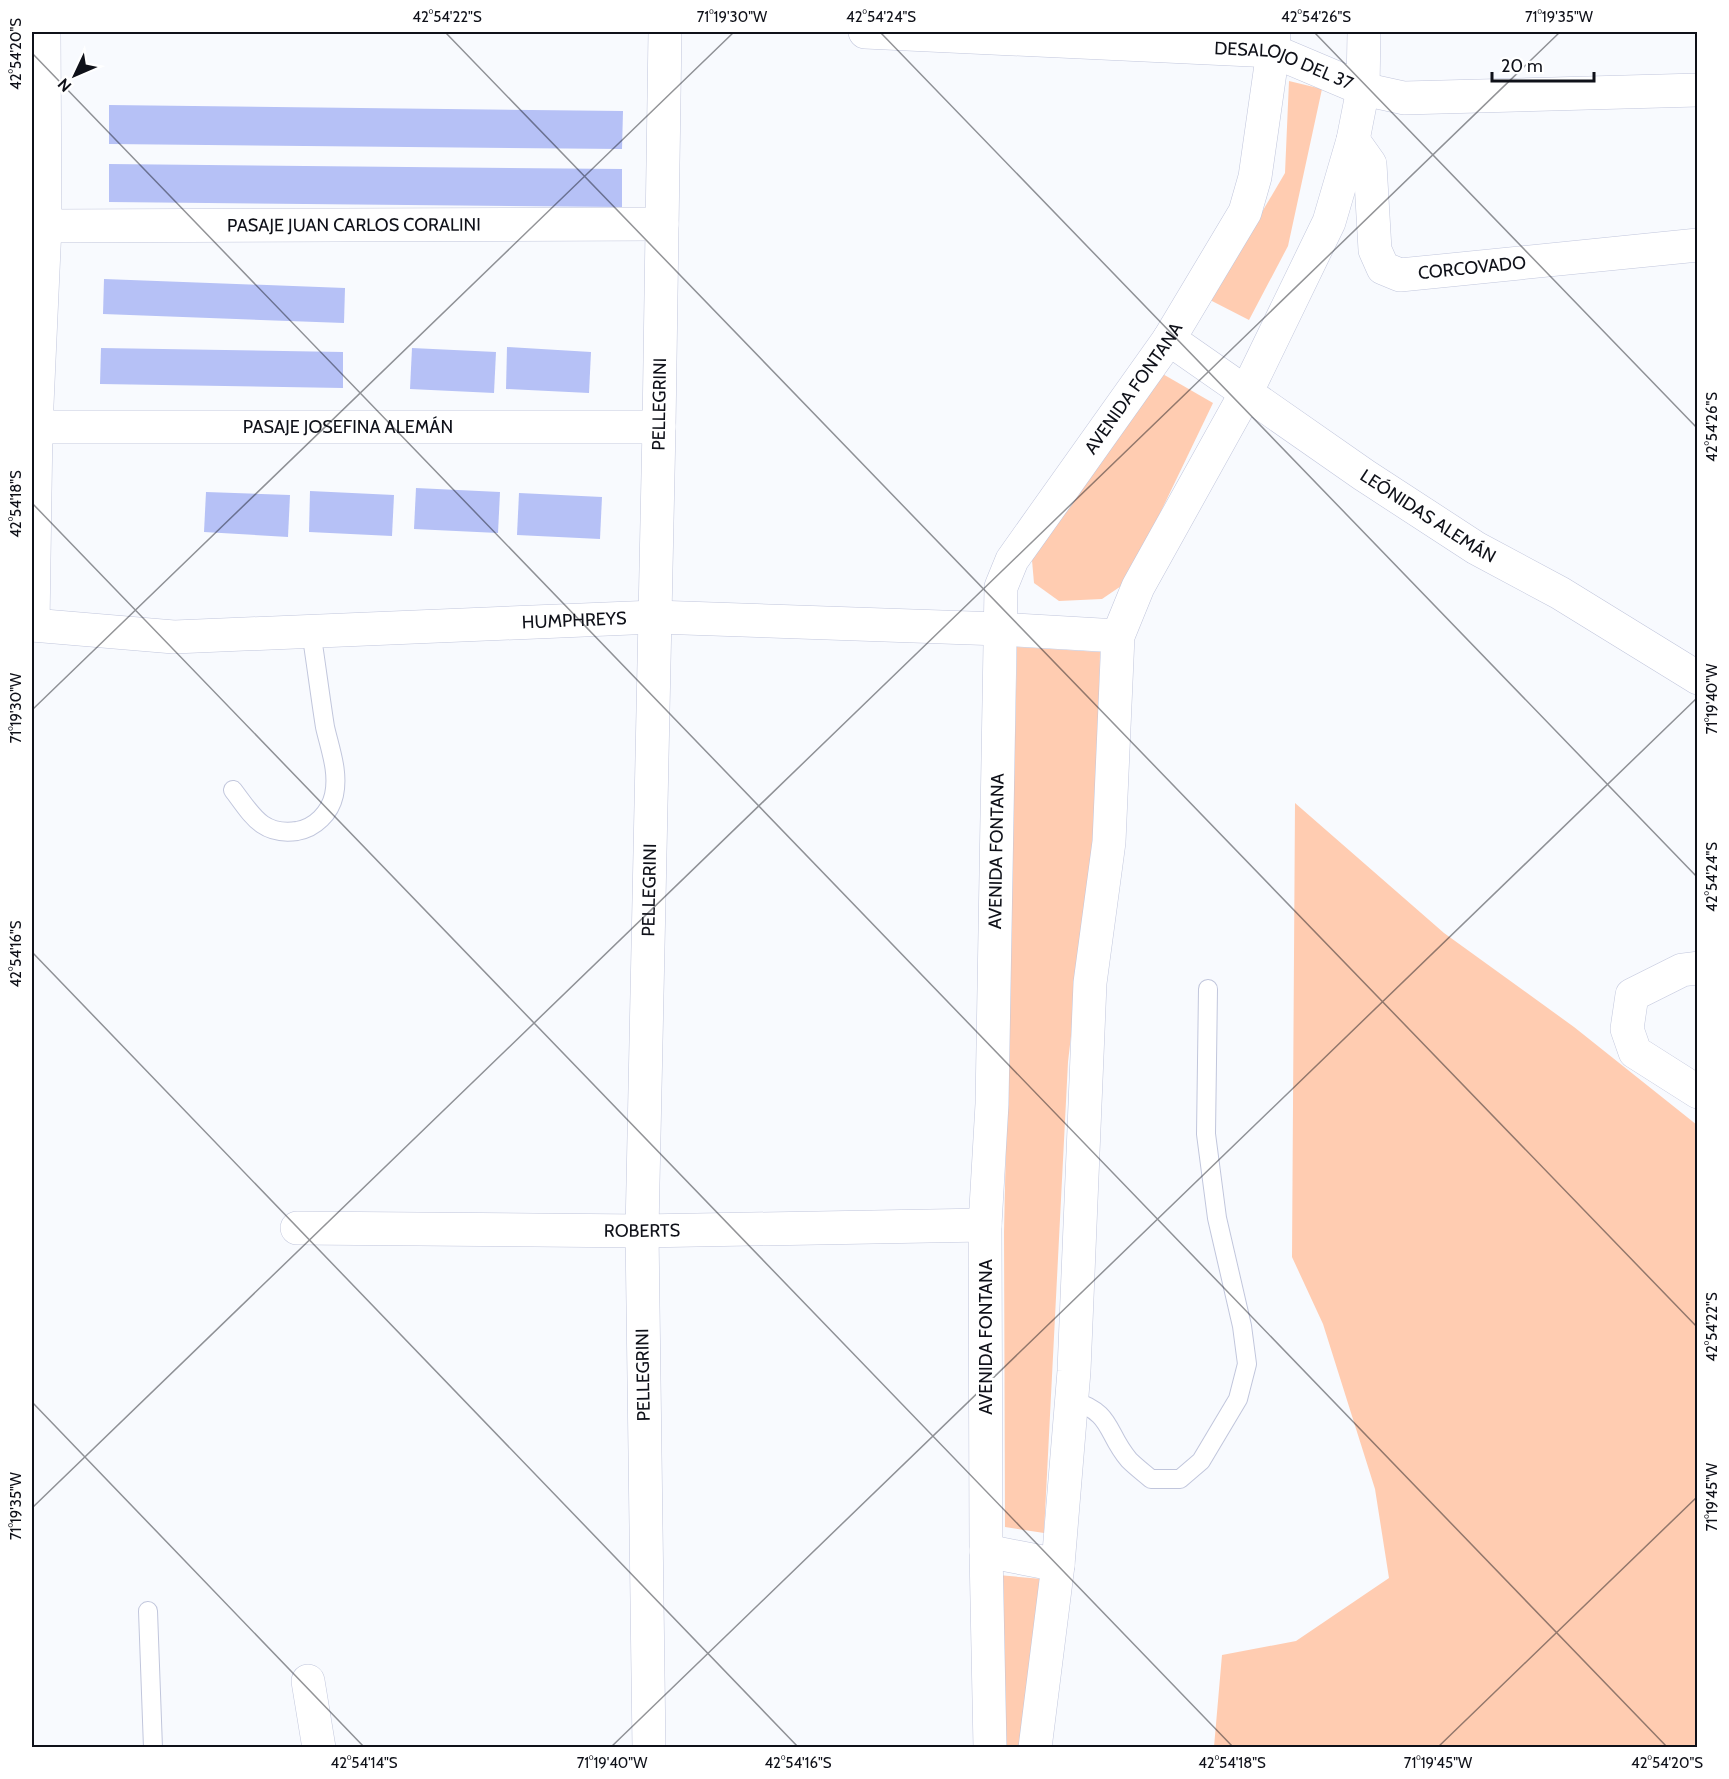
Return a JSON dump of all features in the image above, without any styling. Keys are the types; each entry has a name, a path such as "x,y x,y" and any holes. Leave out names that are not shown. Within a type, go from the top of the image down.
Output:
{"street":[{"path":"32,625 36,329 45,226 44,32"},
{"name":"PELLEGRINI","path":"650,1748 642,1231 665,32"},
{"name":"DESALOJO DEL 37","path":"865,32 1274,41 1363,89 1404,98 1698,90"},
{"path":"1035,1748 1058,1565 1071,1400 1090,983 1109,842 1118,636 1138,587 1247,391 1329,222 1353,140 1363,89 1364,32"},
{"name":"AVENIDA FONTANA","path":"990,1748 986,1551 985,1225 992,1104 1001,587 1012,560 1169,339 1245,212 1255,177 1274,41"},
{"name":"CORCOVADO","path":"1353,140 1370,164 1375,250 1383,268 1401,275 1698,245"},
{"name":"PASAJE JUAN CARLOS CORALINI","path":"45,226 662,224"},
{"name":"LEÓNIDAS ALEMÁN","path":"1169,339 1247,391 1364,475 1476,548 1560,593 1698,678"},
{"name":"PASAJE JOSEFINA ALEMÁN","path":"36,427 659,427"},
{"name":"HUMPHREYS","path":"32,625 174,637 655,618 1000,629 1118,636"},
{"path":"1698,968 1682,970 1632,995 1627,1029 1635,1052 1698,1092"},
{"name":"ROBERTS","path":"297,1228 642,1231 985,1225"},
{"path":"986,1551 1058,1565"},
{"path":"308,1681 319,1748"}],"lane":[{"path":"232,790 259,824 281,833 305,830 323,817 334,795 334,762 326,729 311,631"},
{"path":"1071,1400 1092,1406 1109,1424 1129,1459 1151,1479 1180,1479 1201,1461 1238,1398 1248,1364 1242,1326 1217,1218 1206,1134 1208,989"},
{"path":"148,1611 153,1748"}],"shaded area":[{"path":"1289,81 1322,89 1288,246 1249,320 1210,300 1285,173"},
{"path":"1161,373 1213,403 1127,582 1102,599 1059,601 1034,583 1031,549"},
{"path":"1017,647 1100,652 1098,801 1068,1062 1044,1533 1005,1527 1004,1232"},
{"path":"1295,803 1444,933 1574,1027 1697,1125 1697,1747 1214,1747 1222,1655 1296,1641 1389,1578 1375,1489 1323,1324 1292,1257"},
{"path":"998,1575 1042,1579 1022,1747 1000,1747"}],"building":[{"path":"109,105 623,111 622,149 109,144"},
{"path":"109,164 622,169 622,207 109,202"},
{"path":"104,279 345,288 344,323 103,314"},
{"path":"507,347 591,352 589,393 506,389"},
{"path":"101,348 343,352 343,388 100,384"},
{"path":"412,348 496,352 494,393 410,389"},
{"path":"416,488 500,492 498,533 414,529"},
{"path":"310,491 394,495 392,536 309,532"},
{"path":"206,492 290,495 288,537 204,532"},
{"path":"519,493 602,497 600,539 517,535"}]}
